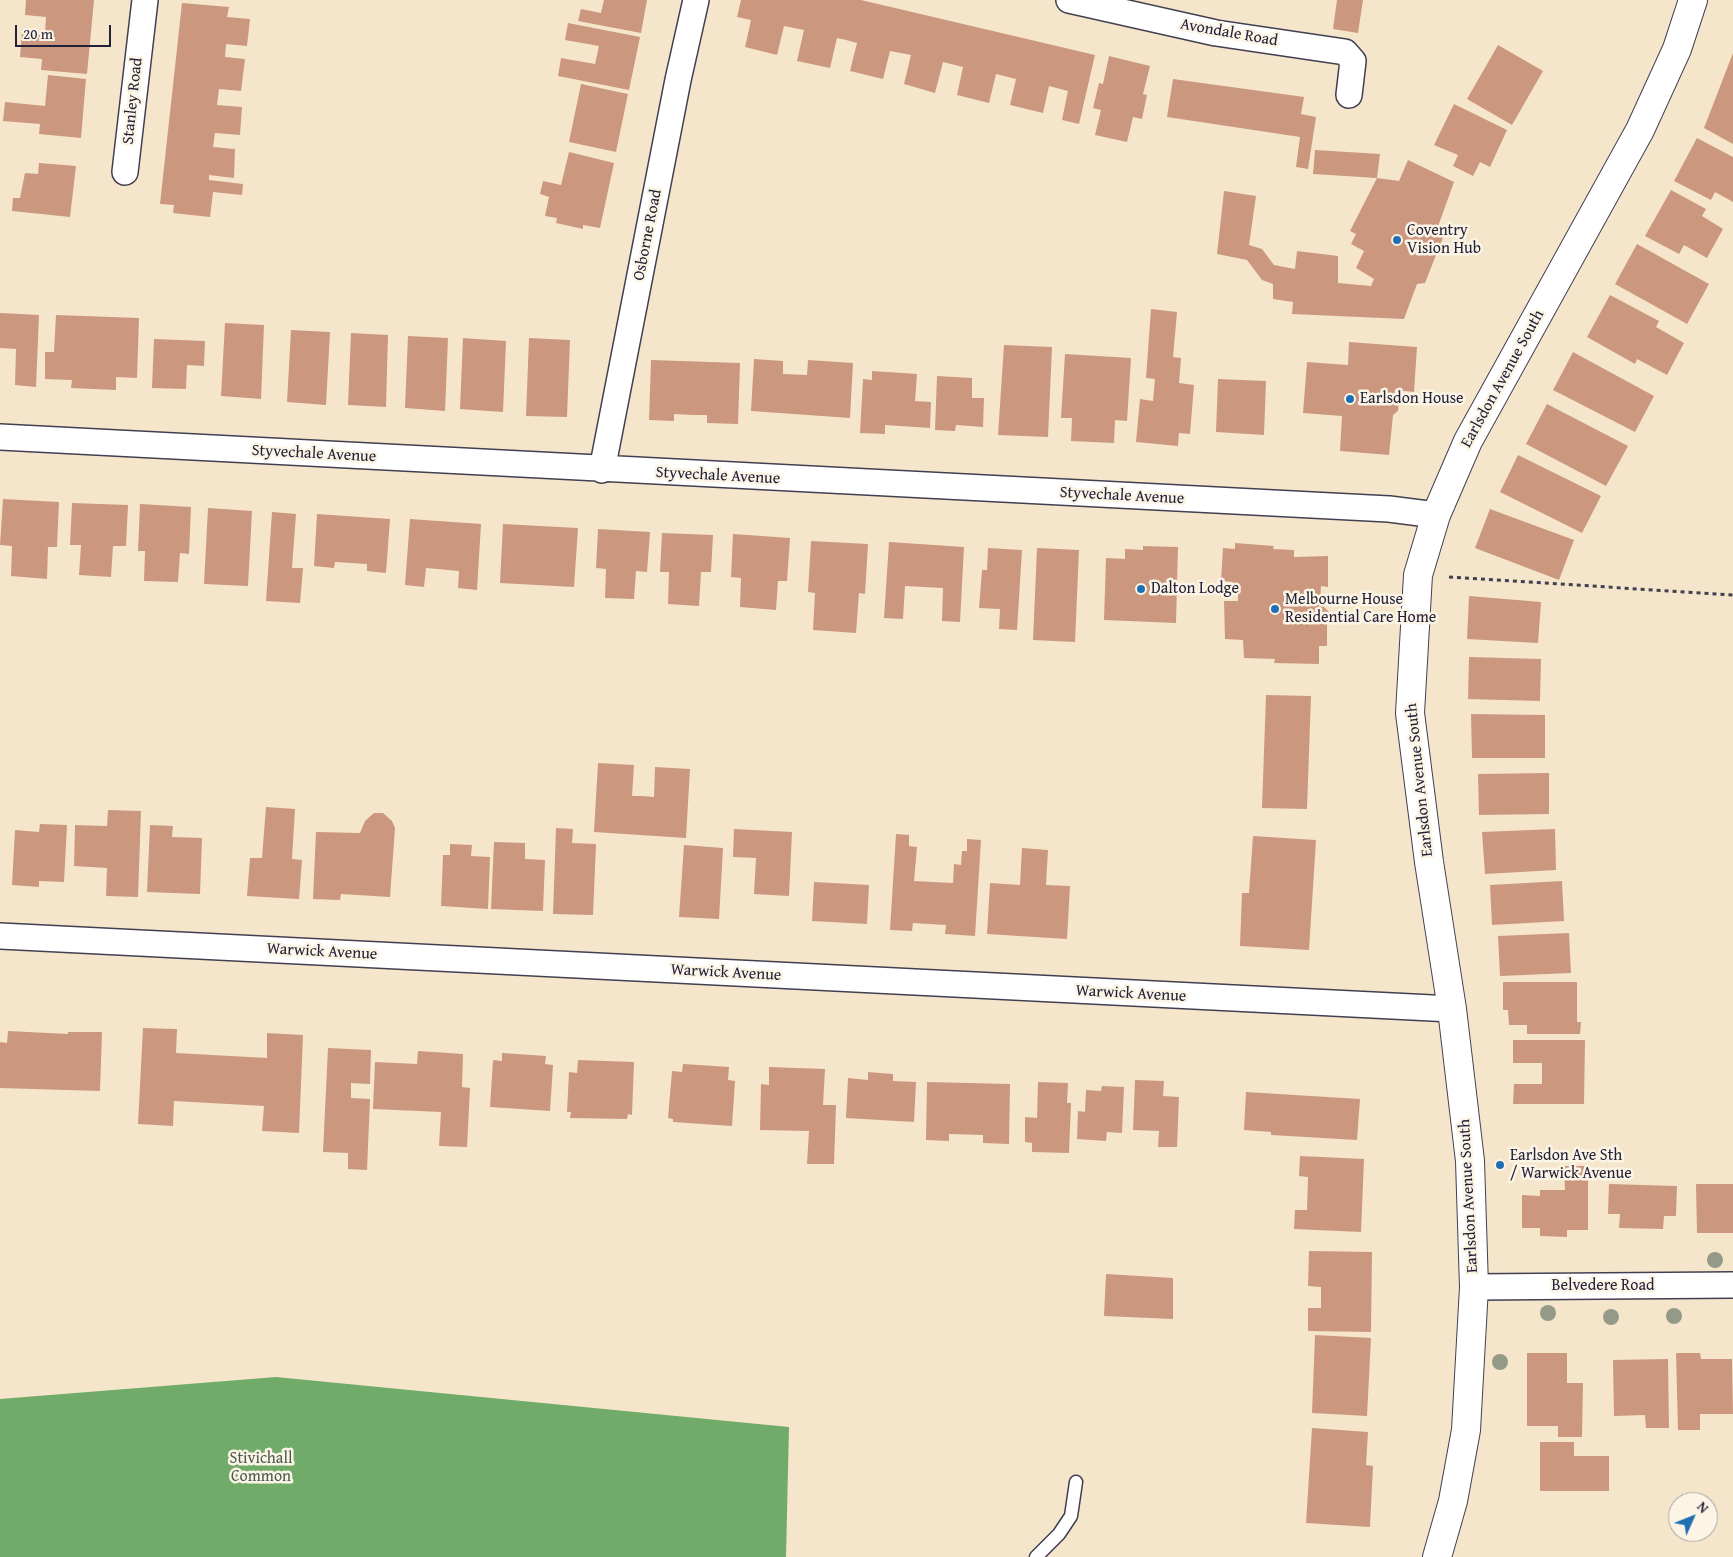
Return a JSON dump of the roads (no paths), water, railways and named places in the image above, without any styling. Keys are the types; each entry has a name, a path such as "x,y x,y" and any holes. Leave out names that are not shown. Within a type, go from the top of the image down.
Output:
{"main road":[{"name":"Earlsdon Avenue South","path":"1437,1557 1453,1501 1466,1430 1474,1287 1470,1161 1452,1009 1429,862 1410,713 1418,575 1436,515 1468,441 1640,130 1677,49 1693,0"}],"street":[{"name":"Stanley Road","path":"125,172 145,0"},
{"name":"Osborne Road","path":"602,470 678,80 696,0"},
{"name":"Avondale Road","path":"1069,0 1216,33 1345,52 1353,61 1349,95"},
{"name":"Styvechale Avenue","path":"0,437 602,470 1389,509 1436,515"},
{"name":"Warwick Avenue","path":"0,936 1452,1009"},
{"name":"Belvedere Road","path":"1474,1287 1733,1285"}],"lane":[{"path":"1036,1557 1059,1534 1071,1516 1076,1482"}],"place":[{"name":"Coventry Vision Hub","path":"1397,240"},
{"name":"Earlsdon House","path":"1350,399"},
{"name":"Dalton Lodge","path":"1141,589"},
{"name":"Melbourne House Residential Care Home","path":"1275,609"},
{"name":"Earlsdon Ave Sth / Warwick Avenue","path":"1500,1165"}],"park label":[{"name":"Stivichall Common","path":"261,1468"}]}
